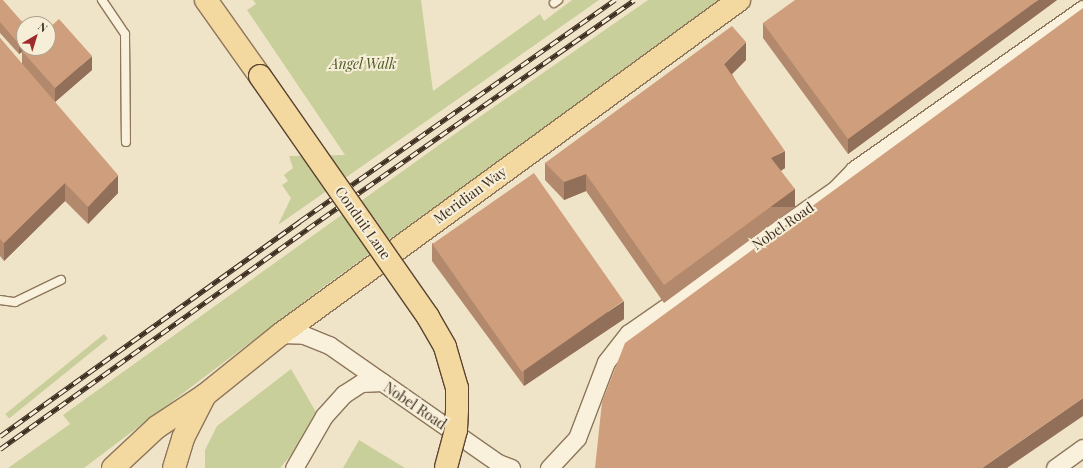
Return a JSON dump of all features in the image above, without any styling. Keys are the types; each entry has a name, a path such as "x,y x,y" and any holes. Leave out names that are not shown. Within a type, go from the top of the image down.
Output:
{"main road":[{"name":"Conduit Lane","path":"206,0 428,317 445,347 457,388 456,430 446,468"},
{"name":"Meridian Way","path":"113,468 157,427 205,395 280,334 739,0"},
{"name":"Meridian Way","path":"174,468 183,438 205,395"}],"street":[{"name":"Nobel Road","path":"549,468 577,438 606,362 629,333 835,190 854,170 1083,9"},
{"path":"280,334 304,335 329,345 382,382"},
{"name":"Nobel Road","path":"294,468 324,416 344,394 361,382 382,382 503,466"},
{"path":"1055,468 1083,448"}],"lane":[{"path":"102,0 125,34 126,142"},
{"path":"0,300 15,302 61,280"}],"green space":[{"name":"Angel Walk","path":"253,0 421,0 433,91 540,14 544,21 572,0 599,0 278,225 291,198 282,185 288,181 284,175 293,168 289,156 345,155 247,10 256,4"},
{"path":"648,0 721,0 322,288 84,468 8,468 70,424 63,415 439,145"},
{"path":"104,334 108,339 9,419 5,414"},
{"path":"291,369 316,412 292,454 280,468 205,468 205,450 217,426"},
{"path":"359,440 405,468 343,468"}],"building":[{"path":"0,0 3,0 17,16 16,41 0,22"},
{"path":"795,0 1038,0 848,139 763,23"},
{"path":"1083,8 1083,398 982,468 595,468 602,402 625,343"},
{"path":"59,19 92,56 55,88 26,56 56,56 56,22"},
{"path":"732,26 746,42 724,64 785,151 771,158 795,189 664,285 586,174 564,182 545,163"},
{"path":"0,38 118,175 88,207 65,183 4,243 0,239"},
{"path":"534,173 623,301 522,372 432,244"}],"railway":[{"path":"0,436 300,221 615,0"},
{"path":"0,449 307,229 634,0"}]}
